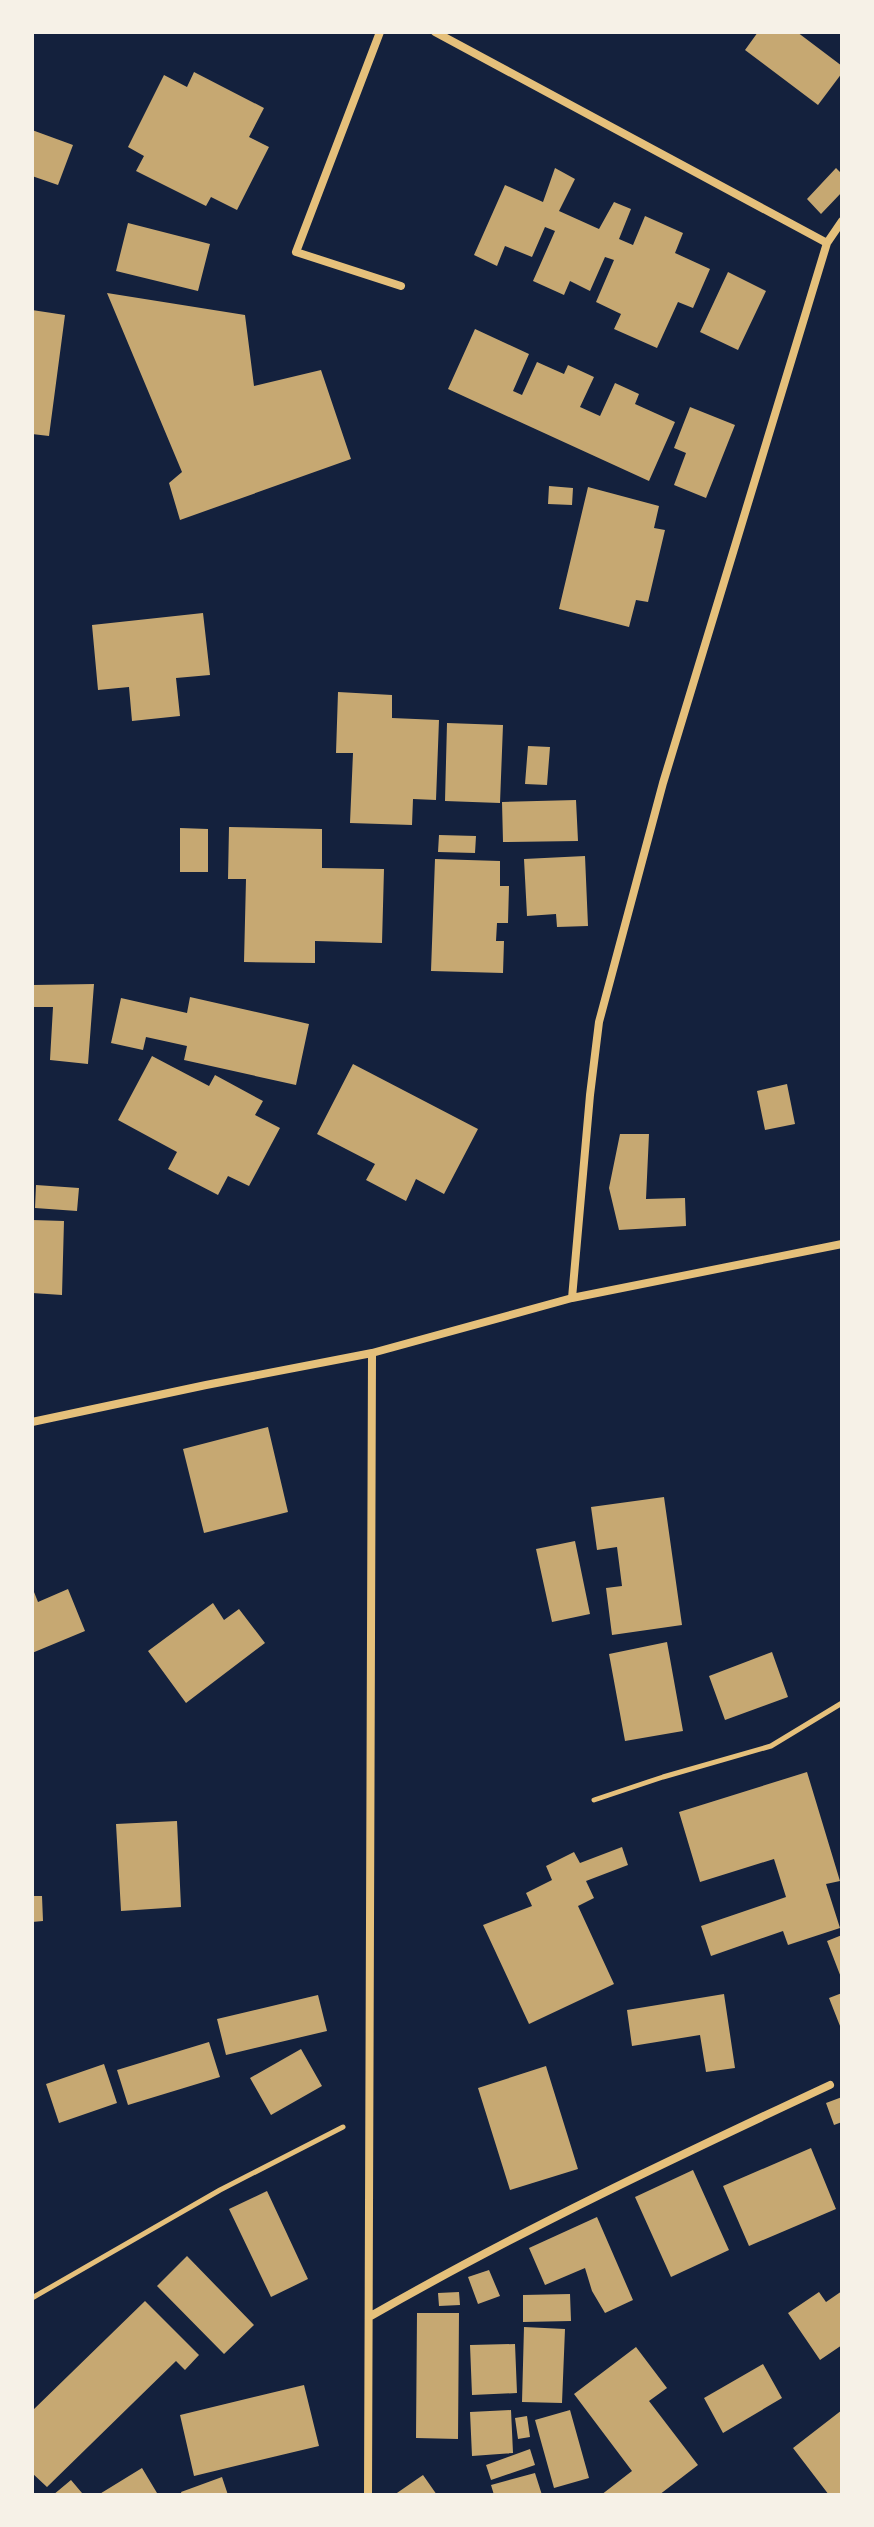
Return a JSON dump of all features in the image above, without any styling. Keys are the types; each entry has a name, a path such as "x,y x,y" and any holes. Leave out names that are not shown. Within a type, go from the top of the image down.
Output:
{"street":[{"path":"380,32 296,252 401,286"},
{"path":"435,32 827,243"},
{"path":"572,1298 590,1095 602,1008 663,783 827,243 842,221"},
{"path":"32,1422 372,1353 572,1298 842,1244"},
{"path":"368,2495 372,1353"},
{"path":"369,2317 462,2264 604,2192 830,2085"}],"path":[{"path":"594,1800 771,1746 842,1703"},
{"path":"32,2298 209,2196 368,2114"}],"building":[{"path":"758,32 797,32 842,66 842,73 818,105 745,50"},
{"path":"194,72 264,108 249,137 269,147 237,210 211,197 206,206 136,171 144,156 128,147 164,75 187,87"},
{"path":"32,130 73,145 58,185 32,176"},
{"path":"555,168 575,179 559,211 599,229 614,202 631,209 619,239 633,245 645,216 683,233 675,253 710,269 693,308 678,302 657,348 614,329 621,314 596,302 614,260 605,257 590,291 570,281 564,295 533,281 555,231 545,227 532,257 505,246 497,266 474,255 505,185 543,202"},
{"path":"836,168 842,174 842,192 821,214 807,199"},
{"path":"128,223 210,244 198,291 116,271"},
{"path":"728,272 766,291 738,350 700,332"},
{"path":"107,293 245,315 254,386 321,370 351,459 180,520 169,483 182,472"},
{"path":"32,310 65,315 49,436 32,434"},
{"path":"475,329 529,354 513,391 522,395 537,362 564,374 568,365 594,377 580,407 600,416 615,383 639,394 635,404 675,422 649,481 448,389"},
{"path":"690,407 735,425 706,498 674,485 686,453 674,448"},
{"path":"549,486 573,488 572,505 548,504"},
{"path":"588,487 659,506 654,528 665,530 648,602 636,600 629,627 559,609"},
{"path":"203,613 210,675 176,678 180,716 132,721 129,687 98,690 92,625"},
{"path":"338,692 392,695 392,718 439,720 436,800 413,799 412,825 350,823 353,753 336,753"},
{"path":"447,723 503,725 500,803 445,801"},
{"path":"528,746 550,747 547,785 525,784"},
{"path":"576,800 578,841 503,842 502,802"},
{"path":"229,827 322,829 322,868 384,869 382,943 315,941 315,963 244,962 246,879 228,879"},
{"path":"180,828 208,829 208,872 180,872"},
{"path":"439,835 476,836 475,853 438,852"},
{"path":"585,856 588,926 557,927 556,914 527,916 524,859"},
{"path":"435,859 500,861 500,886 509,886 508,923 497,923 496,941 504,941 503,973 431,971"},
{"path":"94,984 88,1064 50,1060 53,1007 32,1007 33,985"},
{"path":"190,997 309,1024 296,1085 184,1060 187,1046 146,1037 143,1050 111,1043 121,998 187,1013"},
{"path":"152,1056 209,1086 215,1075 263,1101 255,1115 280,1128 249,1186 228,1176 218,1195 168,1169 177,1152 118,1120"},
{"path":"353,1064 478,1129 444,1194 416,1179 406,1201 366,1180 375,1164 317,1134"},
{"path":"787,1084 795,1124 765,1130 757,1091"},
{"path":"620,1134 649,1134 646,1199 685,1198 686,1226 619,1230 609,1188"},
{"path":"36,1185 79,1188 77,1211 35,1208"},
{"path":"32,1220 64,1221 62,1295 32,1293"},
{"path":"268,1427 288,1512 204,1533 183,1449"},
{"path":"664,1497 682,1625 612,1635 606,1588 622,1586 617,1547 597,1550 591,1507"},
{"path":"575,1541 590,1614 552,1622 536,1549"},
{"path":"32,1587 38,1602 68,1589 85,1631 32,1653"},
{"path":"213,1603 224,1620 239,1609 265,1643 186,1703 148,1651"},
{"path":"667,1642 683,1731 625,1741 609,1654"},
{"path":"772,1652 788,1697 725,1720 709,1676"},
{"path":"807,1772 840,1881 826,1884 840,1928 788,1945 783,1931 711,1956 701,1926 786,1897 774,1859 700,1882 679,1812"},
{"path":"177,1821 181,1907 121,1911 116,1824"},
{"path":"622,1847 628,1865 586,1881 594,1898 578,1906 614,1984 529,2024 483,1925 532,1906 526,1893 552,1880 546,1866 574,1852 580,1863"},
{"path":"32,1896 42,1896 43,1921 32,1922"},
{"path":"842,1935 842,1980 827,1941"},
{"path":"842,1993 842,2031 829,1998"},
{"path":"724,1994 735,2068 706,2072 700,2035 632,2046 627,2010"},
{"path":"318,1995 327,2031 226,2055 217,2019"},
{"path":"209,2042 220,2077 128,2105 117,2070"},
{"path":"301,2049 322,2086 271,2115 250,2078"},
{"path":"104,2064 117,2103 59,2123 46,2084"},
{"path":"546,2066 578,2169 510,2190 478,2088"},
{"path":"842,2097 842,2122 834,2125 826,2103"},
{"path":"811,2148 836,2209 749,2246 723,2186"},
{"path":"693,2170 729,2250 671,2277 635,2197"},
{"path":"267,2191 308,2279 271,2297 229,2209"},
{"path":"597,2217 633,2300 605,2313 592,2291 585,2268 545,2285 529,2248"},
{"path":"187,2256 254,2325 224,2354 157,2286"},
{"path":"489,2270 500,2296 478,2304 468,2277"},
{"path":"842,2291 842,2345 820,2360 788,2313 819,2292 826,2302"},
{"path":"459,2292 460,2305 439,2306 438,2293"},
{"path":"570,2294 571,2321 523,2322 523,2295"},
{"path":"145,2301 199,2355 185,2370 176,2361 47,2487 32,2473 32,2411"},
{"path":"417,2313 459,2313 458,2439 416,2438"},
{"path":"524,2327 565,2329 562,2403 522,2402"},
{"path":"515,2344 517,2393 472,2395 470,2345"},
{"path":"636,2347 667,2388 649,2401 698,2465 659,2495 601,2495 632,2471 574,2394"},
{"path":"763,2364 782,2398 723,2433 704,2398"},
{"path":"304,2385 319,2446 194,2476 180,2415"},
{"path":"511,2410 513,2453 472,2456 470,2412"},
{"path":"570,2410 589,2478 554,2488 535,2420"},
{"path":"842,2410 842,2495 829,2495 793,2448"},
{"path":"527,2416 530,2437 518,2439 515,2418"},
{"path":"530,2449 535,2465 491,2480 486,2465"},
{"path":"142,2468 157,2493 154,2495 98,2495"},
{"path":"535,2473 542,2495 494,2495 491,2485"},
{"path":"423,2475 437,2495 394,2495"},
{"path":"222,2477 228,2495 182,2495 181,2492"},
{"path":"71,2480 82,2493 53,2495"}]}
